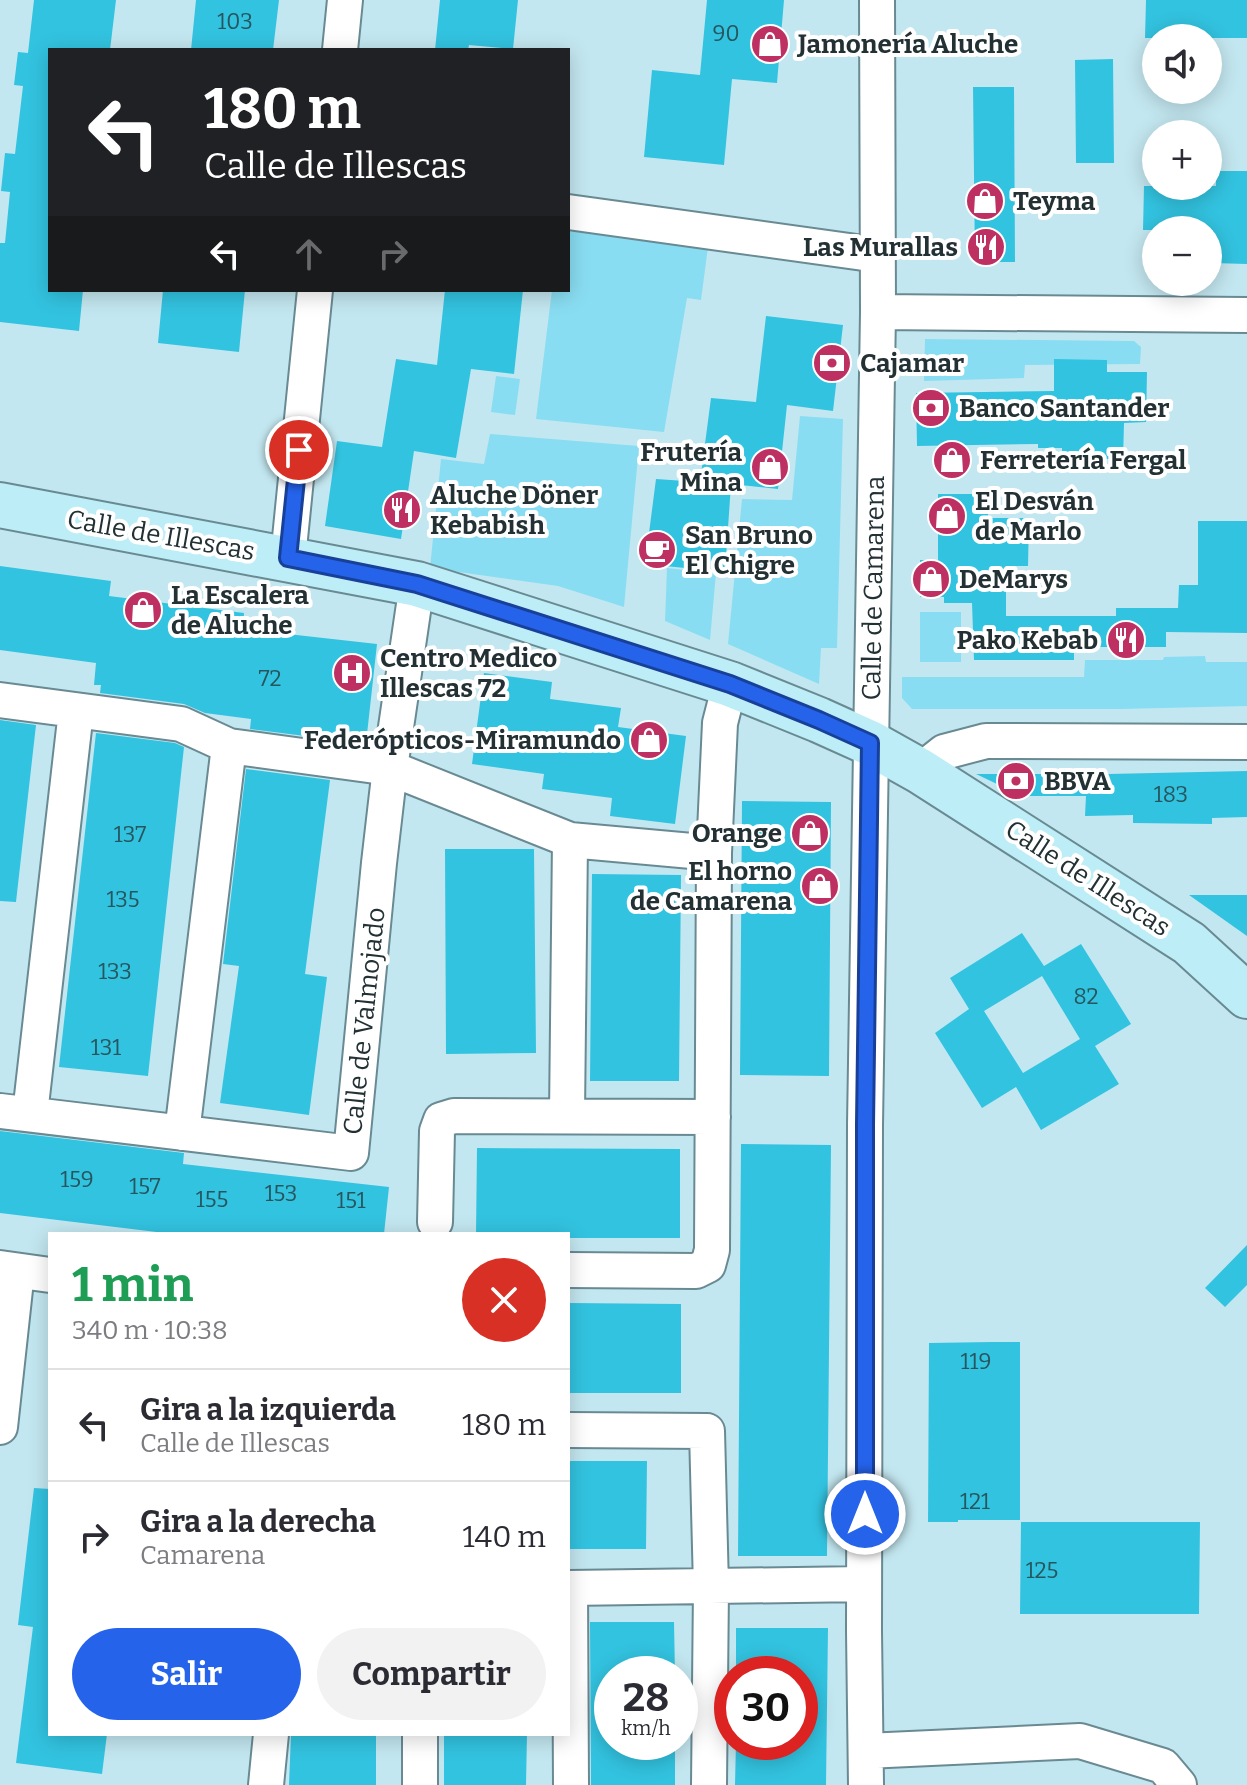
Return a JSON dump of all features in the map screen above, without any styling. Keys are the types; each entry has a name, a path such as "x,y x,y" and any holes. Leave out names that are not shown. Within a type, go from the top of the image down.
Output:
{"street":[{"path":"340,48 345,0"},
{"name":"Calle de Camarena","path":"866,1785 865,1125 878,312 877,0"},
{"path":"570,212 878,255"},
{"path":"288,558 315,292"},
{"path":"878,312 1247,315"},
{"name":"Calle de Illescas","path":"0,505 417,584 730,684 870,743 920,771 1189,943 1247,996"},
{"path":"390,768 417,584"},
{"path":"570,1270 696,1271 708,1265 712,1250 714,853 720,723 730,684"},
{"path":"0,700 181,724 229,746 390,768 570,840 714,853"},
{"name":"Calle de Valmojado","path":"76,711 15,1112 351,1153 390,768"},
{"path":"920,771 944,752 986,741 1247,742"},
{"path":"182,1133 229,746"},
{"path":"567,1115 570,840"},
{"path":"435,1222 437,1131 441,1120 454,1116 713,1117"},
{"path":"0,1427 22,1271"},
{"path":"570,1430 707,1431 711,1587 709,1785"},
{"path":"570,1588 864,1584"},
{"path":"570,1686 571,1785"},
{"path":"266,1785 271,1736"},
{"path":"420,1736 420,1785"},
{"path":"866,1751 1080,1741 1163,1766 1179,1785"}],"shaded area":[{"path":"570,231 708,247 701,300 687,298 664,432 536,419 552,292 570,292"},
{"path":"925,339 1134,341 1141,347 1140,364 1025,365 1024,378 924,381"},
{"path":"496,376 520,379 515,415 491,412"},
{"path":"800,416 843,419 837,648 821,648 819,684 728,644 742,499 792,500"},
{"path":"490,434 639,446 624,607 558,586 430,568 441,459 484,464"},
{"path":"667,568 716,573 710,640 665,621"},
{"path":"920,612 961,612 961,662 920,662"},
{"path":"1205,656 1206,662 1247,662 1247,706 912,709 902,698 902,677 1084,677 1085,660 1163,660 1164,657"}],"building":[{"path":"34,0 116,0 110,48 48,48 48,292 83,292 79,331 0,322 0,243 5,243 10,192 1,191 5,153 15,154 23,86 14,85 18,52 28,53"},
{"path":"196,0 279,0 273,48 191,48"},
{"path":"440,0 518,0 513,48 469,45 468,48 435,48"},
{"path":"707,0 784,0 777,83 732,79 724,165 644,157 652,70 700,75"},
{"path":"1146,0 1247,0 1247,38 1222,38 1222,24 1145,24"},
{"path":"1113,59 1114,163 1076,163 1075,60"},
{"path":"973,87 1014,87 1015,262 975,262"},
{"path":"1222,171 1247,171 1247,264 1222,263 1222,216 1143,216 1144,200 1222,200"},
{"path":"163,292 245,292 239,352 158,343"},
{"path":"445,292 523,292 514,374 471,369 456,458 414,451 401,539 325,526 337,441 382,447 396,359 437,365"},
{"path":"766,316 843,325 833,411 787,405 778,489 731,484 725,572 645,564 656,479 700,482 711,398 756,402"},
{"path":"1054,359 1107,360 1107,372 1147,372 1146,422 1124,423 1123,459 1062,459 1062,448 1038,448 1038,444 917,446 916,393 1054,391"},
{"path":"938,494 989,494 988,518 1029,518 1028,566 1006,566 1006,616 1116,616 1116,608 1178,608 1179,585 1198,585 1198,521 1247,521 1247,633 1166,632 1166,647 1074,647 1074,660 974,660 972,603 944,603 944,597 920,597 920,560 938,560"},
{"path":"0,566 111,581 109,596 244,613 243,629 377,644 367,734 337,729 336,740 250,729 251,719 205,713 184,704 100,693 101,685 94,685 96,663 0,650"},
{"path":"484,673 552,682 550,699 621,708 618,727 686,736 675,824 610,816 612,798 542,789 544,774 472,764"},
{"path":"0,720 36,725 16,902 0,901"},
{"path":"96,733 175,743 184,747 148,1076 59,1067"},
{"path":"246,769 330,780 305,974 327,977 309,1115 220,1103 239,966 223,964"},
{"path":"1247,771 1247,817 1212,818 1212,824 1133,823 1133,815 1085,816 1086,796 1022,796 976,774 1108,774"},
{"path":"742,801 831,802 829,1076 740,1075"},
{"path":"445,849 534,849 536,1053 446,1054"},
{"path":"592,874 681,875 679,1081 590,1081"},
{"path":"1189,895 1247,895 1247,936"},
{"path":"1022,933 1044,966 1081,944 1131,1024 1095,1046 1119,1084 1041,1130 1016,1087 982,1108 935,1033 969,1009 950,978","holes":["1042,976 1080,1039 1023,1073 984,1011"]},
{"path":"0,1131 184,1153 183,1164 389,1187 384,1232 157,1232 0,1213"},
{"path":"741,1144 831,1145 827,1556 738,1556"},
{"path":"477,1148 680,1149 680,1238 570,1238 570,1232 476,1232"},
{"path":"1247,1245 1247,1285 1225,1307 1205,1288"},
{"path":"570,1303 681,1304 681,1393 570,1393"},
{"path":"1020,1342 1020,1520 928,1522 929,1343"},
{"path":"570,1461 647,1461 646,1549 570,1549"},
{"path":"34,1488 48,1489 48,1736 107,1736 102,1774 16,1763 33,1627 18,1625"},
{"path":"1021,1522 1200,1522 1199,1614 1020,1614"},
{"path":"590,1622 674,1622 675,1656 594,1656 594,1760 675,1760 675,1785 591,1785"},
{"path":"736,1628 828,1628 826,1785 735,1785 736,1760 818,1760 818,1656 736,1656"},
{"path":"291,1736 376,1736 376,1785 289,1785"},
{"path":"444,1736 527,1736 526,1785 444,1785"}],"place":[{"name":"Jamonería Aluche","path":"770,44"},
{"name":"Teyma","path":"985,201"},
{"name":"Las Murallas","path":"986,247"},
{"name":"Cajamar","path":"832,363"},
{"name":"Banco Santander","path":"931,408"},
{"name":"Ferretería Fergal","path":"952,460"},
{"name":"Frutería Mina","path":"770,467"},
{"name":"Aluche Döner Kebabish","path":"402,510"},
{"name":"El Desván de Marlo","path":"947,516"},
{"name":"San Bruno El Chigre","path":"657,550"},
{"name":"DeMarys","path":"931,579"},
{"name":"La Escalera de Aluche","path":"143,610"},
{"name":"Pako Kebab","path":"1126,640"},
{"name":"Centro Medico Illescas 72","path":"352,673"},
{"name":"Federópticos-Miramundo","path":"649,740"},
{"name":"BBVA","path":"1016,781"},
{"name":"Orange","path":"810,833"},
{"name":"El horno de Camarena","path":"820,886"}],"route":[{"path":"299,450 288,558 417,584 730,684 870,743 865,1125 865,1514"}]}
